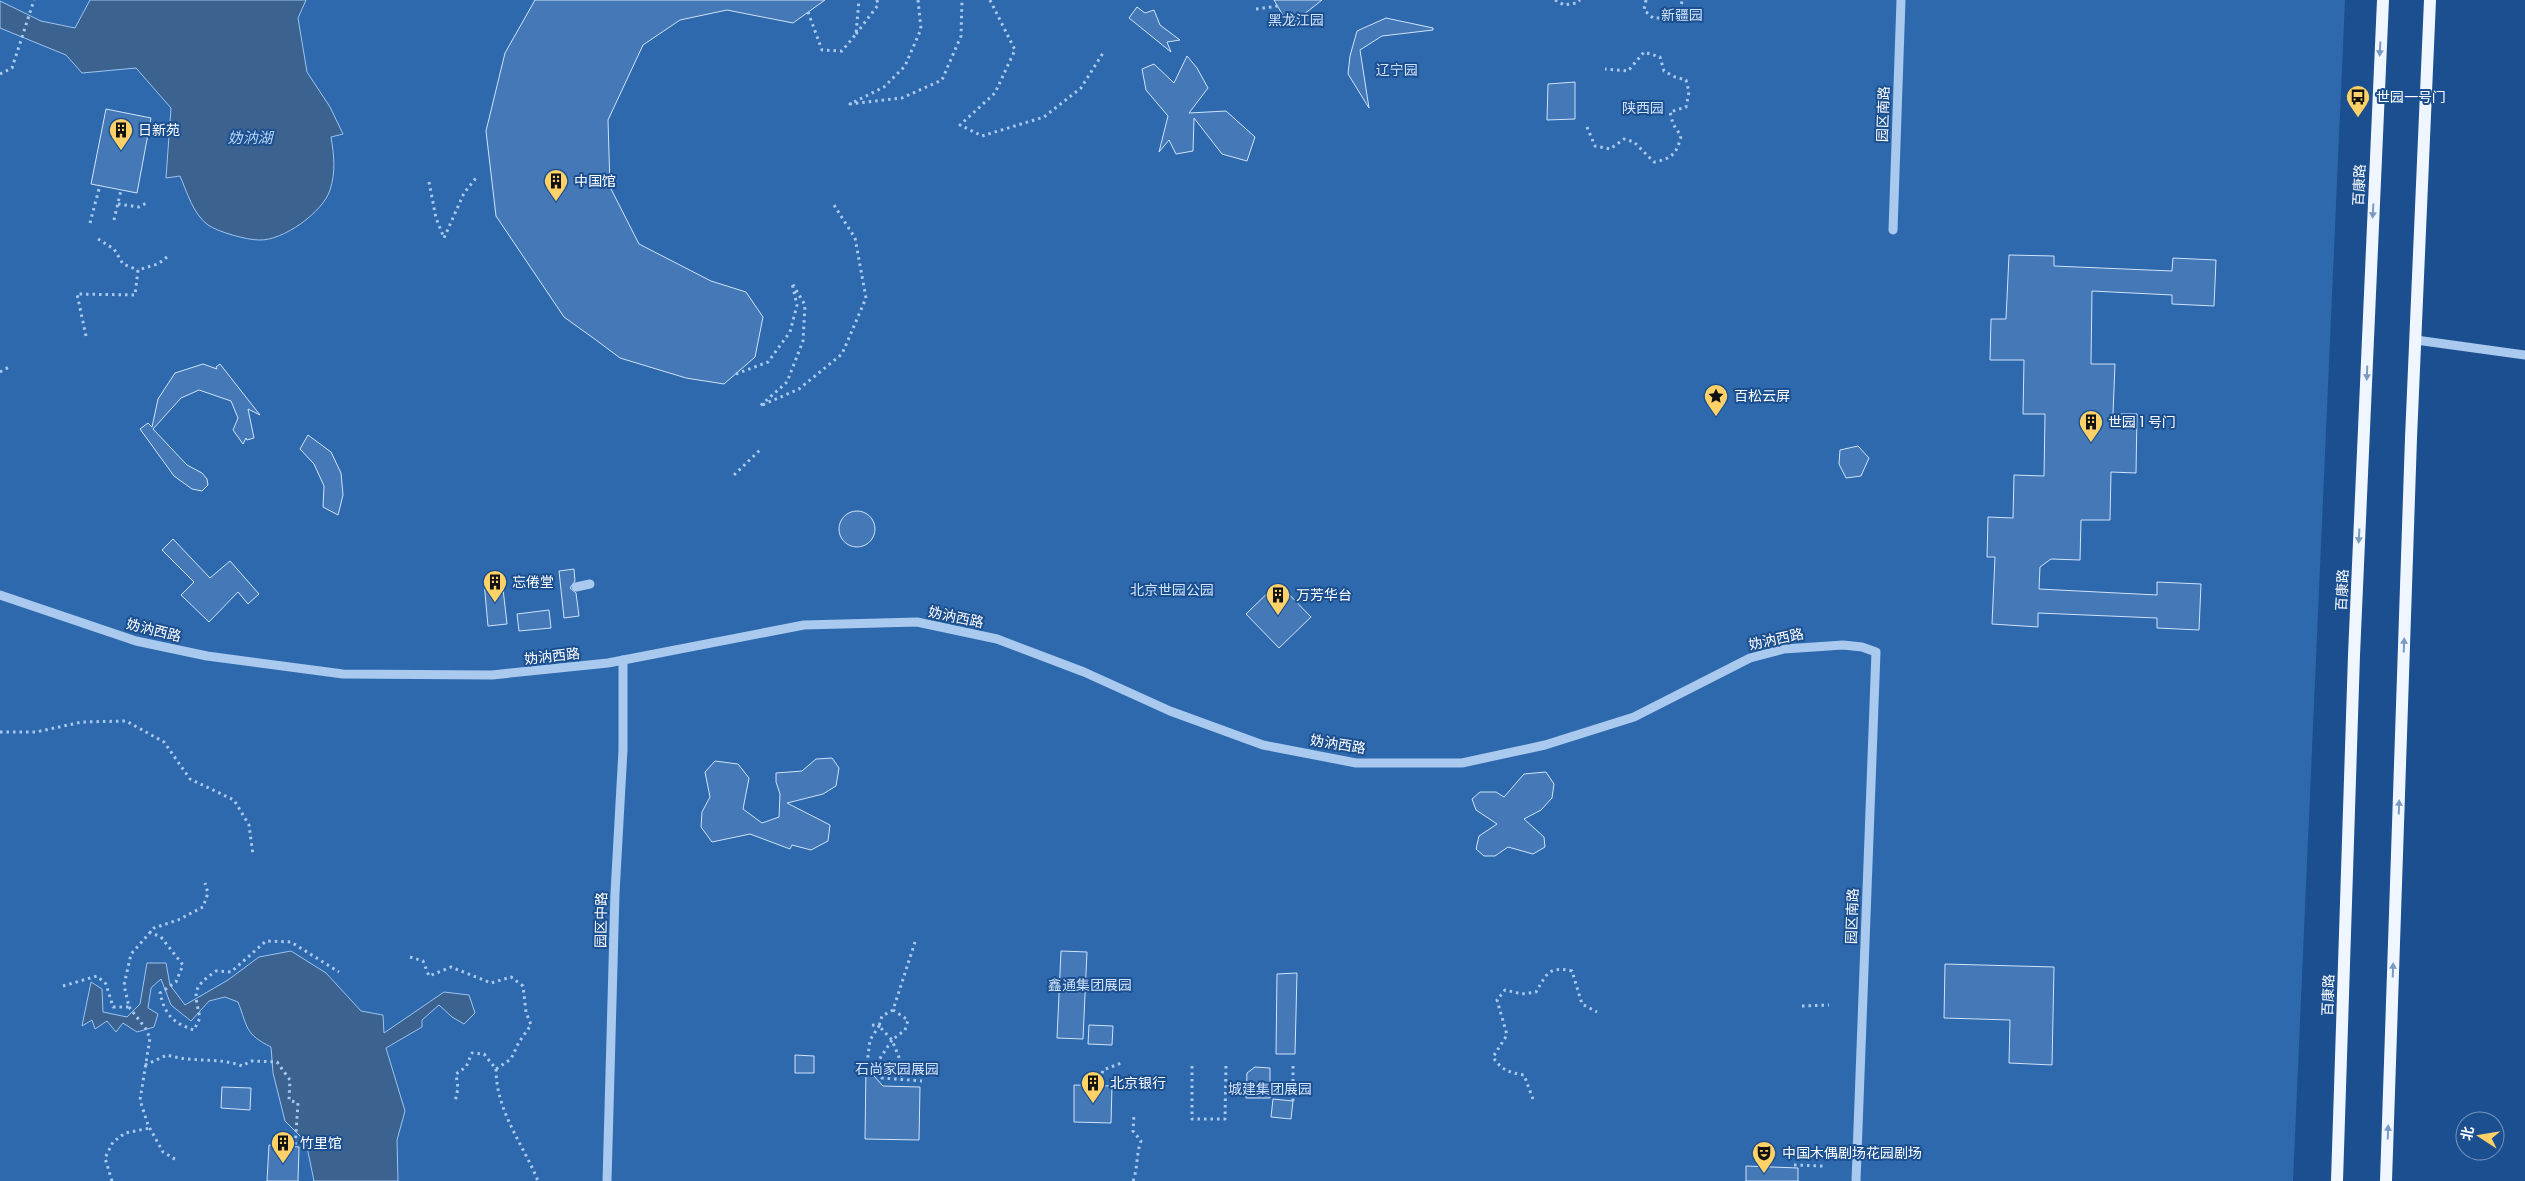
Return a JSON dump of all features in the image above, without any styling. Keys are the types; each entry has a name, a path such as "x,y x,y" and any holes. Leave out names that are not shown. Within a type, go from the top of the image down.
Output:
{"main road":[{"name":"百康路","path":"2338,1181 2354,655 2382,0"},
{"path":"2386,1181 2411,438 2430,0"}],"street":[{"name":"园区南路","path":"1892,230 1901,0"},
{"path":"2416,340 2525,355"},
{"path":"576,587 590,584"},
{"name":"妫汭西路","path":"0,595 136,641 207,656 343,674 492,676 623,660 804,625 916,622 996,639 1084,672 1170,711 1263,745 1356,763 1462,763 1545,745 1634,717 1750,658 1784,649 1843,645 1862,647 1876,652"},
{"name":"园区南路","path":"1856,1181 1876,652"},
{"name":"园区中路","path":"607,1181 615,893 623,750 623,660"}],"path":[{"path":"856,34 859,0"},
{"path":"808,12 822,50 842,51 878,5 877,0"},
{"path":"918,0 921,28 905,66 884,87 850,104 902,98 942,80 961,36 962,0"},
{"path":"990,0 1015,50 995,94 960,125 982,136 1044,117 1081,88 1103,53"},
{"path":"1555,0 1564,5 1577,3 1580,0"},
{"path":"1646,0 1644,10 1653,18 1670,18 1681,9 1682,0"},
{"path":"0,74 12,68 33,2"},
{"path":"1256,9 1278,6"},
{"path":"1587,127 1595,146 1610,149 1624,139 1634,142 1654,162 1668,160 1678,150 1681,136 1673,124 1670,112 1686,107 1689,92 1686,80 1664,71 1660,57 1644,52 1628,71 1604,68"},
{"path":"429,182 436,218 444,238 464,193 476,178"},
{"path":"90,223 100,186"},
{"path":"114,220 121,190"},
{"path":"118,204 139,207 148,202"},
{"path":"736,374 768,362 790,332 797,305 792,283 805,305 802,342 787,382 760,406 798,389 842,354 866,298 855,238 834,205"},
{"path":"98,239 114,249 123,264 138,270 158,264 167,258"},
{"path":"86,336 77,294 135,295 138,270"},
{"path":"0,372 11,366"},
{"path":"734,475 762,448"},
{"path":"0,732 36,732 82,722 126,720 164,742 190,780 234,800 249,825 253,855"},
{"path":"178,1161 163,1152 150,1128 140,1100 150,1038 146,1029 129,1007 124,986 131,954 149,932 203,907 208,893 205,883"},
{"path":"149,932 161,937 183,965 176,982 160,993 162,1004 176,1024 194,1030 200,1018 195,993 199,982 216,971 231,972 266,941 292,942 340,972"},
{"path":"916,939 893,1010 882,1016 879,1026 870,1040 868,1064 875,1066 882,1078 922,1081"},
{"path":"410,957 423,961 429,976 451,967 491,983 511,977 523,986 526,1012 531,1025 519,1042 511,1059 496,1069"},
{"path":"1533,1099 1524,1075 1512,1073 1500,1067 1494,1057 1507,1036 1497,1000 1505,990 1522,994 1536,992 1547,973 1558,968 1572,971 1582,1004 1596,1012"},
{"path":"63,986 97,976 106,984 113,1007 129,1007"},
{"path":"1802,1006 1829,1005"},
{"path":"875,1066 892,1040 905,1030 908,1020 893,1010"},
{"path":"872,1025 879,1026 892,1040 903,1068 900,1079"},
{"path":"455,1102 458,1088 456,1074 466,1067 472,1053 484,1054 496,1069 496,1086 511,1129 528,1155 538,1181"},
{"path":"145,1064 166,1055 184,1060 232,1062 242,1066 251,1061 266,1060 277,1062 290,1080 289,1100 298,1103 295,1146"},
{"path":"1099,1086 1103,1070 1124,1062"},
{"path":"1192,1066 1192,1119 1224,1119 1226,1064"},
{"path":"1293,1101 1294,1066"},
{"path":"1133,1181 1137,1171 1136,1155 1141,1140 1133,1131 1134,1115"},
{"path":"112,1181 106,1158 113,1142 125,1133 150,1128"},
{"path":"1794,1165 1823,1166"}],"green space":[{"name":"北京世园公园","path":"0,0 2345,0 2293,1181 0,1181"}],"water":[{"name":"妫汭湖","path":"90,0 306,0 298,18 307,72 330,107 343,134 331,137 334,170 330,190 326,199 311,216 279,236 259,240 225,233 208,225 194,209 180,176 166,178 171,108 136,68 82,73 66,55 0,28 0,1 41,21 75,28"},
{"path":"291,951 326,973 361,1011 383,1015 384,1033 444,992 469,995 475,1013 464,1024 452,1017 439,1005 422,1020 422,1027 386,1048 405,1111 397,1140 398,1181 314,1181 306,1142 285,1121 273,1073 271,1047 256,1038 248,1029 238,1002 225,997 209,1001 191,1021 171,1005 161,979 151,988 148,1008 158,1014 154,1027 137,1032 123,1023 116,1032 107,1021 95,1029 92,1020 82,1026 91,982 102,989 103,1012 127,1017 140,1004 147,963 166,963 170,985 185,1005 228,980 259,957"}],"building":[{"name":"中国馆","path":"535,0 825,0 793,23 727,10 680,20 643,45 608,120 610,187 639,244 711,281 746,292 763,317 755,357 724,384 686,378 620,358 564,317 496,216 486,131 505,53"},
{"path":"1274,0 1322,0 1289,26"},
{"path":"1137,7 1145,13 1154,10 1160,25 1180,40 1167,42 1171,52 1129,18"},
{"path":"1386,18 1433,28 1433,30 1382,36 1360,50 1369,108 1348,74 1350,56 1357,31"},
{"path":"1187,56 1197,68 1208,88 1189,113 1226,111 1255,137 1247,161 1222,154 1194,118 1193,151 1176,154 1169,140 1159,152 1168,116 1146,90 1142,69 1154,64 1174,83"},
{"path":"1575,82 1575,119 1547,120 1548,84"},
{"name":"日新苑","path":"106,109 151,118 137,193 91,184"},
{"path":"2009,255 2054,256 2054,266 2172,271 2173,258 2216,260 2214,306 2172,304 2172,295 2092,291 2091,364 2115,364 2113,414 2137,414 2136,473 2111,472 2110,520 2081,520 2080,560 2051,559 2040,567 2039,589 2157,595 2157,582 2201,584 2199,630 2157,628 2157,618 2038,613 2038,627 1992,624 1995,557 1987,557 1988,517 2013,518 2014,475 2044,476 2045,414 2023,414 2024,360 1990,360 1991,319 2006,319"},
{"path":"203,364 217,369 216,367 220,364 260,415 248,409 254,438 247,440 246,438 243,444 233,430 238,418 231,401 199,390 181,398 153,429 187,465 202,473 207,479 208,485 202,491 192,489 174,476 140,429 148,423 152,427 158,399 175,373"},
{"path":"308,435 331,452 341,473 343,495 338,515 323,507 324,486 314,464 300,449"},
{"path":"1858,446 1869,458 1861,476 1846,478 1839,464 1840,450"},
{"path":"857,511 864,512 870,516 874,522 874,536 870,542 864,546 857,547 850,546 844,542 840,536 839,529 840,522 844,516 850,512"},
{"path":"173,539 210,578 230,561 259,594 248,604 238,592 209,622 181,595 194,582 162,550"},
{"path":"574,569 575,581 570,588 576,593 579,616 564,618 559,571"},
{"path":"502,580 507,624 488,626 484,582"},
{"name":"万芳华台","path":"1278,583 1311,617 1279,648 1246,614"},
{"path":"549,610 551,628 519,631 517,614"},
{"path":"832,758 839,768 836,786 823,794 787,803 830,825 828,841 811,850 792,845 790,849 750,834 712,842 701,827 702,812 710,797 705,772 715,761 738,764 749,778 743,809 762,823 779,817 780,794 776,782 776,773 802,771 816,759"},
{"path":"1546,772 1554,784 1552,798 1541,810 1524,819 1544,837 1545,847 1533,854 1508,847 1495,856 1484,856 1476,849 1479,836 1497,824 1476,810 1472,799 1480,792 1496,792 1504,797 1524,774"},
{"path":"1061,951 1087,952 1083,1039 1057,1038"},
{"path":"1945,964 2054,967 2052,1065 2009,1063 2010,1020 1944,1018"},
{"path":"1297,973 1295,1054 1276,1054 1277,974"},
{"path":"1089,1025 1113,1026 1112,1045 1088,1044"},
{"path":"795,1055 814,1056 814,1073 795,1073"},
{"path":"866,1067 883,1086 920,1087 919,1140 865,1139"},
{"path":"1255,1067 1270,1068 1270,1098 1246,1098 1247,1073"},
{"name":"北京银行","path":"1074,1085 1112,1086 1111,1123 1074,1122"},
{"path":"222,1087 251,1088 250,1110 221,1108"},
{"path":"1273,1099 1293,1101 1291,1119 1271,1117"},
{"name":"竹里馆","path":"269,1145 299,1147 298,1181 267,1181"},
{"name":"中国木偶剧场花园剧场","path":"1746,1166 1798,1168 1798,1181 1746,1181"}],"place":[{"name":"世园一号门","path":"2358,118"},
{"name":"日新苑","path":"121,151"},
{"name":"中国馆","path":"556,202"},
{"name":"百松云屏","path":"1716,417"},
{"name":"世园 1 号门","path":"2091,443"},
{"name":"忘倦堂","path":"495,603"},
{"name":"万芳华台","path":"1278,616"},
{"name":"北京银行","path":"1093,1104"},
{"name":"竹里馆","path":"283,1164"},
{"name":"中国木偶剧场花园剧场","path":"1764,1174"}],"park label":[{"name":"新疆园","path":"1682,15"},
{"name":"黑龙江园","path":"1296,20"},
{"name":"辽宁园","path":"1397,70"},
{"name":"陕西园","path":"1643,108"},
{"name":"鑫通集团展园","path":"1090,985"},
{"name":"石尚家园展园","path":"897,1069"},
{"name":"城建集团展园","path":"1270,1089"}]}
